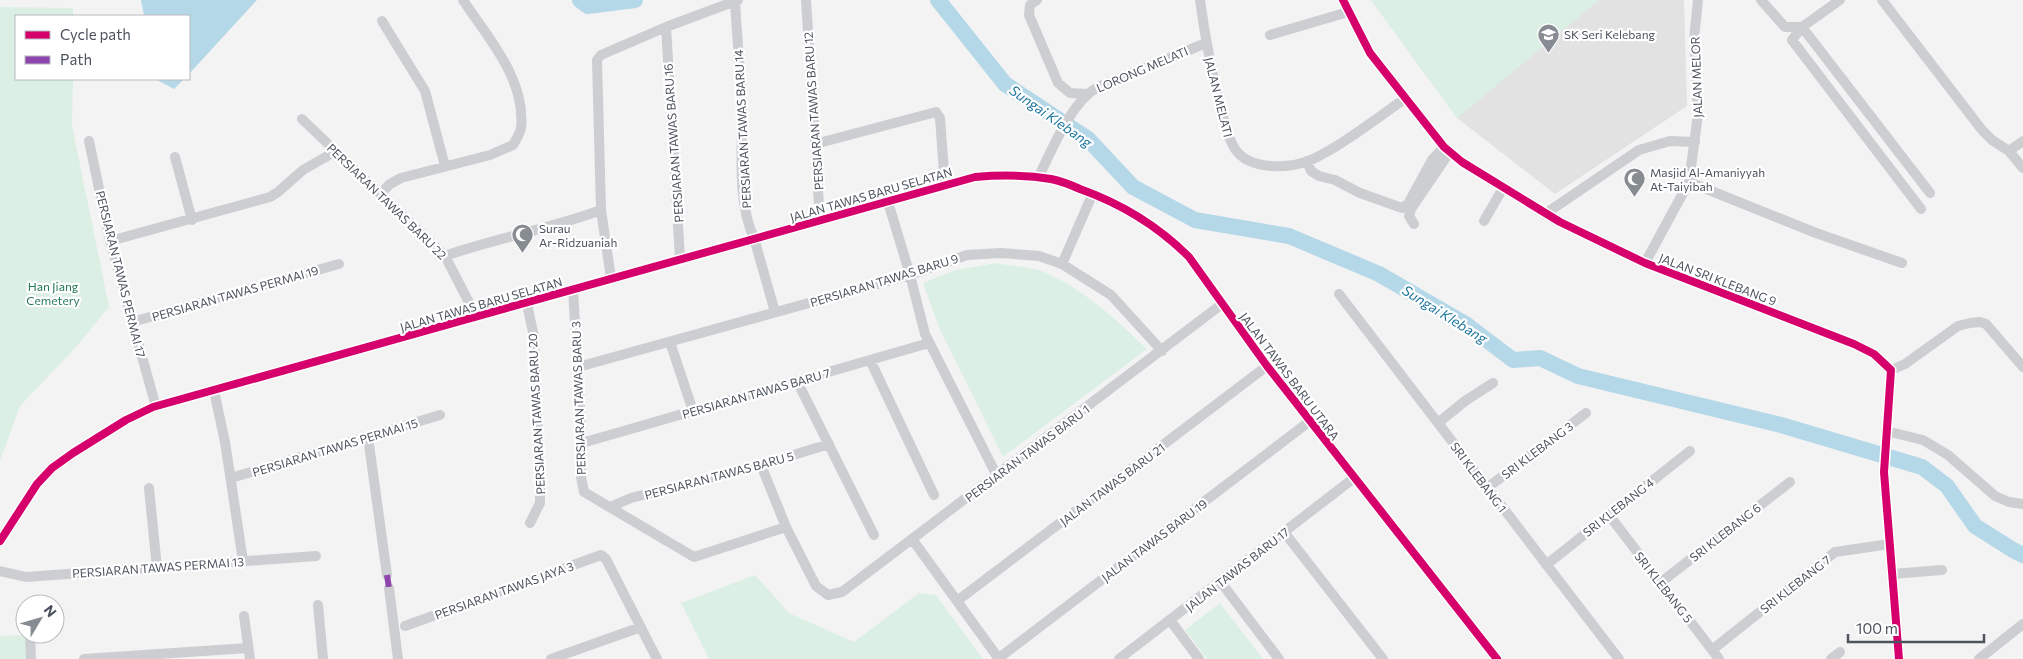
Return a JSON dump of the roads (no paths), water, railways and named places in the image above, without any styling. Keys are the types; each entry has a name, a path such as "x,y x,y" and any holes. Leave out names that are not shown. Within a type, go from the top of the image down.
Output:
{"street":[{"path":"381,193 390,184 401,178 490,155 513,145 521,129 520,105 513,77 463,0"},
{"name":"PERSIARAN TAWAS BARU 12","path":"806,0 820,221"},
{"path":"1037,0 1030,5 1029,15 1058,82 1070,93 1086,94"},
{"name":"JALAN MELATI","path":"1200,0 1206,43 1227,133 1235,149 1252,162 1269,166 1294,165 1307,161 1326,152 1406,98"},
{"name":"JALAN SRI KLEBANG 9","path":"1343,0 1370,53 1447,150 1503,188 1545,214 1645,263 1854,344 1874,354 1891,370"},
{"name":"JALAN MELOR","path":"1645,263 1689,182 1698,114 1694,39 1698,0"},
{"path":"1761,0 1785,27 1802,27"},
{"path":"1840,0 1802,27 1792,40 1922,209"},
{"path":"1882,0 1982,130 1992,140 2009,151 2023,168"},
{"path":"611,278 601,210 596,62 601,55 666,27 736,1"},
{"name":"PERSIARAN TAWAS BARU 14","path":"736,1 742,105 743,194 749,227 754,238 775,312"},
{"path":"1270,35 1348,12"},
{"path":"382,21 425,91 445,166"},
{"name":"PERSIARAN TAWAS BARU 16","path":"666,27 680,258"},
{"path":"1802,27 1930,193"},
{"name":"LORONG MELATI","path":"1038,178 1070,117 1086,94 1096,88 1206,43"},
{"path":"815,144 936,112 940,118 945,186"},
{"name":"PERSIARAN TAWAS BARU 22","path":"302,119 445,256 476,316"},
{"name":"PERSIARAN TAWAS PERMAI 17","path":"89,141 110,241 156,407"},
{"path":"1545,214 1639,150 1670,141 1695,142"},
{"path":"2009,151 2023,141"},
{"path":"1307,161 1309,168 1315,174 1335,180 1360,194 1402,208 1408,204 1432,160 1447,150"},
{"path":"1414,224 1409,216 1411,209 1447,150"},
{"path":"110,241 270,197 283,189 297,175 318,160 336,152"},
{"path":"175,157 192,220"},
{"name":"JALAN TAWAS BARU SELATAN","path":"0,541 38,484 52,468 126,420 156,407 476,316 527,304 680,258 975,177 1017,177"},
{"name":"JALAN TAWAS BARU UTARA","path":"1017,177 1061,182 1093,193 1132,211 1179,247 1189,257 1267,366 1497,659"},
{"path":"1689,182 1816,233 1902,263"},
{"path":"1484,221 1503,188"},
{"path":"1062,264 1093,193"},
{"path":"888,202 925,334 997,476"},
{"path":"445,256 467,248 570,221 601,210"},
{"name":"PERSIARAN TAWAS BARU 9","path":"578,367 910,275 966,255 1001,253 1040,256 1062,264 1110,295 1162,351"},
{"name":"PERSIARAN TAWAS PERMAI 19","path":"132,322 339,264"},
{"name":"PERSIARAN TAWAS BARU 3","path":"573,290 582,443 581,477 584,492 694,557 786,527"},
{"name":"SRI KLEBANG 1","path":"1339,294 1619,659"},
{"name":"PERSIARAN TAWAS BARU 20","path":"527,304 534,337 540,459 540,503 530,523"},
{"name":"PERSIARAN TAWAS BARU 1","path":"786,527 816,586 828,595 842,592 1222,304"},
{"path":"1899,659 1884,472 1891,370 1913,359 1958,326 1975,322 1986,324 2023,367"},
{"path":"670,342 693,411"},
{"name":"PERSIARAN TAWAS BARU 7","path":"582,443 929,343"},
{"path":"870,360 934,495"},
{"name":"JALAN TAWAS BARU 21","path":"957,601 1267,366"},
{"path":"797,381 874,535"},
{"path":"1438,423 1465,401 1492,383"},
{"path":"214,391 225,442 243,561"},
{"name":"SRI KLEBANG 3","path":"1487,488 1586,413"},
{"name":"PERSIARAN TAWAS PERMAI 15","path":"231,478 440,416"},
{"name":"JALAN TAWAS BARU 19","path":"999,658 1310,421"},
{"path":"1886,430 1923,440 1948,455 1995,496 2009,502 2023,504"},
{"path":"368,437 387,575"},
{"name":"PERSIARAN TAWAS BARU 5","path":"610,507 631,498 761,465 829,444"},
{"name":"SRI KLEBANG 4","path":"1546,565 1690,451"},
{"path":"761,465 786,527"},
{"name":"JALAN TAWAS BARU 17","path":"1119,659 1354,478"},
{"name":"SRI KLEBANG 6","path":"1660,583 1790,482"},
{"path":"149,488 157,568"},
{"name":"SRI KLEBANG 5","path":"1609,515 1719,659"},
{"path":"1284,532 1383,659"},
{"path":"912,539 999,658"},
{"name":"SRI KLEBANG 7","path":"1712,650 1835,552 1890,544"},
{"name":"PERSIARAN TAWAS JAYA 3","path":"405,626 599,555 606,559 641,627"},
{"name":"PERSIARAN TAWAS PERMAI 13","path":"0,571 26,577 316,556"},
{"path":"1892,574 1942,570"},
{"path":"1220,582 1279,659"},
{"path":"389,588 398,659"},
{"path":"318,605 323,659"},
{"path":"244,616 250,659"},
{"path":"1170,620 1199,659"},
{"path":"1979,659 2023,624"},
{"path":"551,659 641,627 657,659"},
{"path":"31,644 32,659"},
{"path":"84,659 248,648"},
{"path":"1831,659 1840,652"}],"water":[{"path":"141,0 257,0 190,73 190,15 144,15"},
{"path":"157,80 183,80 174,89"}],"waterway":[{"name":"Sungai Klebang","path":"580,0 588,6 635,0"},
{"name":"Sungai Klebang","path":"938,0 1005,84 1088,139 1133,187 1195,220 1289,236 1379,274 1467,325 1513,360 1540,358 1578,376 1781,425 1922,467 1947,486 1975,526 2023,555"}],"place":[{"name":"SK Seri Kelebang","path":"1548,53"},
{"name":"Masjid Al-Amaniyyah At-Taiyibah","path":"1634,198"},
{"name":"Surau Ar-Ridzuaniah","path":"523,254"}],"park label":[{"name":"Han Jiang Cemetery","path":"53,293"}]}
